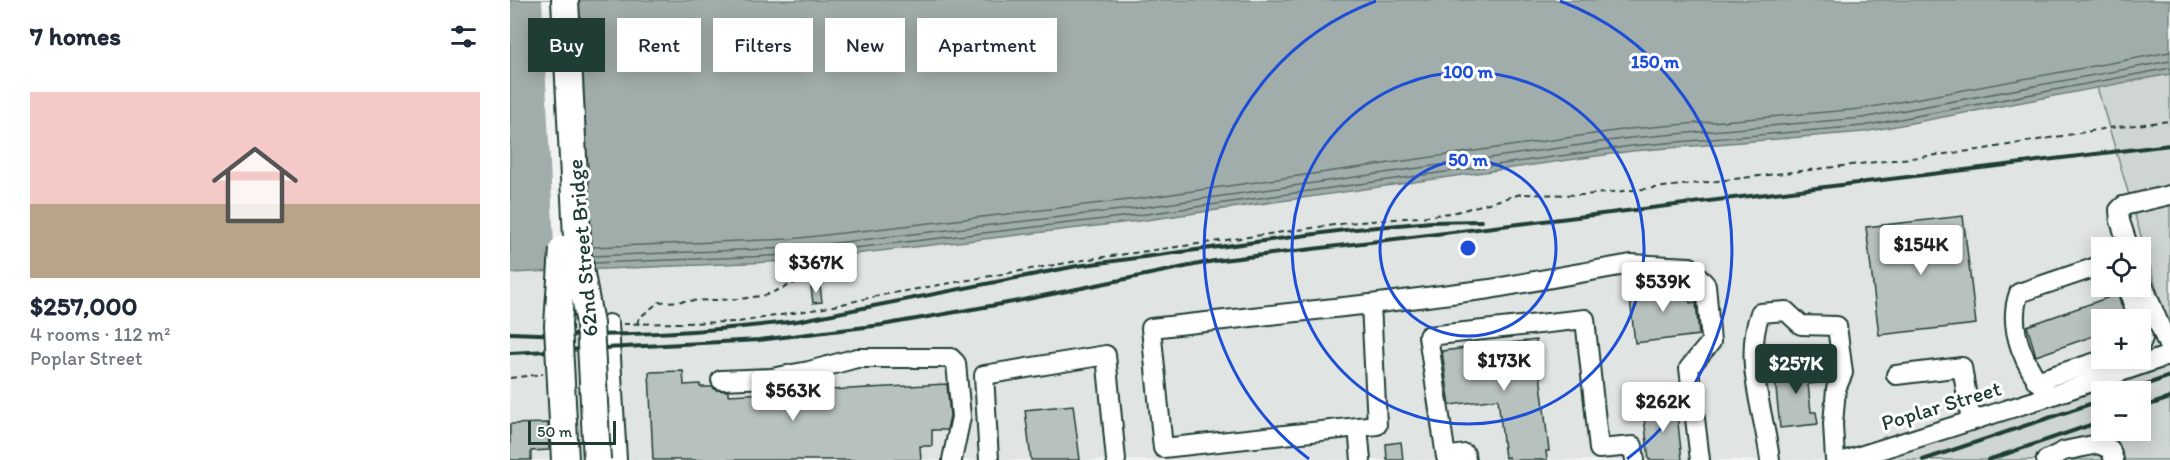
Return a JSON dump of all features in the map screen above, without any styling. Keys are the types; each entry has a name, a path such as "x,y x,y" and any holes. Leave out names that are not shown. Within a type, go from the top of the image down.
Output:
{"highway":[{"name":"62nd Street Bridge","path":"550,0 570,253 590,324 597,460"},
{"name":"62nd Street Bridge","path":"565,0 570,253 558,325 565,460"},
{"path":"570,253 581,460"}],"street":[{"path":"2125,237 2120,221 2119,210 2122,206 2170,195"},
{"path":"1371,304 1377,425 1164,448 1151,328 1490,289 1631,264 1690,267 1706,285 1711,342 1689,368 1700,460"},
{"path":"2050,396 2036,381 2025,361 2016,330 2016,301 2019,293 2091,269"},
{"path":"2148,297 2170,350"},
{"path":"1770,460 1767,433 1754,375 1754,331 1760,313 1786,310 1801,325 1837,326 1843,373 1836,389 1833,424 1835,460"},
{"path":"1466,460 1466,454 1446,457 1428,336 1585,319 1599,449 1633,447 1635,460"},
{"path":"609,324 617,460"},
{"name":"Poplar Street","path":"1847,460 2050,396 2170,355"},
{"path":"989,460 984,375 1106,356 1116,460"},
{"path":"721,380 771,378 809,371 857,357 951,358 956,363 961,417 952,460"},
{"path":"2036,381 2091,364"},
{"path":"1896,375 1962,367 1971,421"},
{"path":"1358,427 1361,460"},
{"path":"2046,460 2064,451 2098,444 2110,449 2114,460"}],"path":[{"path":"609,324 738,322 781,316 882,295 1072,261 1348,223 1456,212 1521,194 1584,195 1683,185 1978,150 2109,128 2170,121"},
{"path":"637,324 639,318 659,302 741,299 766,295 800,281"}],"shaded area":[{"path":"2170,74 2170,334 2151,270 2151,237 2141,237 2097,87"},
{"path":"2097,87 2141,237 2091,237 2091,297 2151,297 2151,270 2170,334 2170,366 2126,381 2091,381 2091,393 1877,460 510,460 510,273 793,261 1139,221 1632,151 1864,132"},
{"path":"2170,366 2170,460 1847,460 2050,396 2053,406 2091,393 2091,441 2151,441 2151,381 2126,381"}],"water":[{"path":"510,0 2170,0 2170,74 1864,132 1632,151 1139,221 793,261 510,273"}],"pier":[{"path":"542,0 578,0 579,18 543,18"},
{"path":"546,72 581,72 590,260 555,265"}],"building":[{"path":"1963,216 1976,324 1879,335 1866,227"},
{"path":"1688,283 1690,303 1696,302 1699,335 1635,343 1629,290"},
{"path":"820,286 822,302 813,303 811,287"},
{"path":"2109,297 2119,297 2123,309 2091,309 2091,337 2036,356 2027,326"},
{"path":"1536,340 1549,451 1546,451 1547,460 1509,460 1508,457 1505,458 1498,399 1450,405 1442,351"},
{"path":"1806,366 1806,372 1827,369 1827,382 1808,384 1811,412 1816,412 1818,424 1780,428 1774,369"},
{"path":"683,371 684,385 700,384 700,387 728,391 728,395 947,384 950,416 947,430 932,430 932,446 920,446 921,460 653,460 649,372"},
{"path":"1073,405 1080,460 1031,460 1025,410"},
{"path":"1676,405 1682,460 1649,460 1643,409"},
{"path":"548,423 549,450 531,451 531,460 510,460 510,424"},
{"path":"1401,442 1403,460 1387,460 1386,444"}],"railway":[{"path":"510,353 759,340 882,325 1013,302 1214,261 2170,145"},
{"path":"510,333 581,335 654,333 797,321 1077,266 1345,230 1431,222 1481,221"},
{"path":"2151,383 2170,376"},
{"path":"2151,404 2170,398"},
{"path":"1923,460 2091,404"},
{"path":"1988,460 2091,425"}]}
